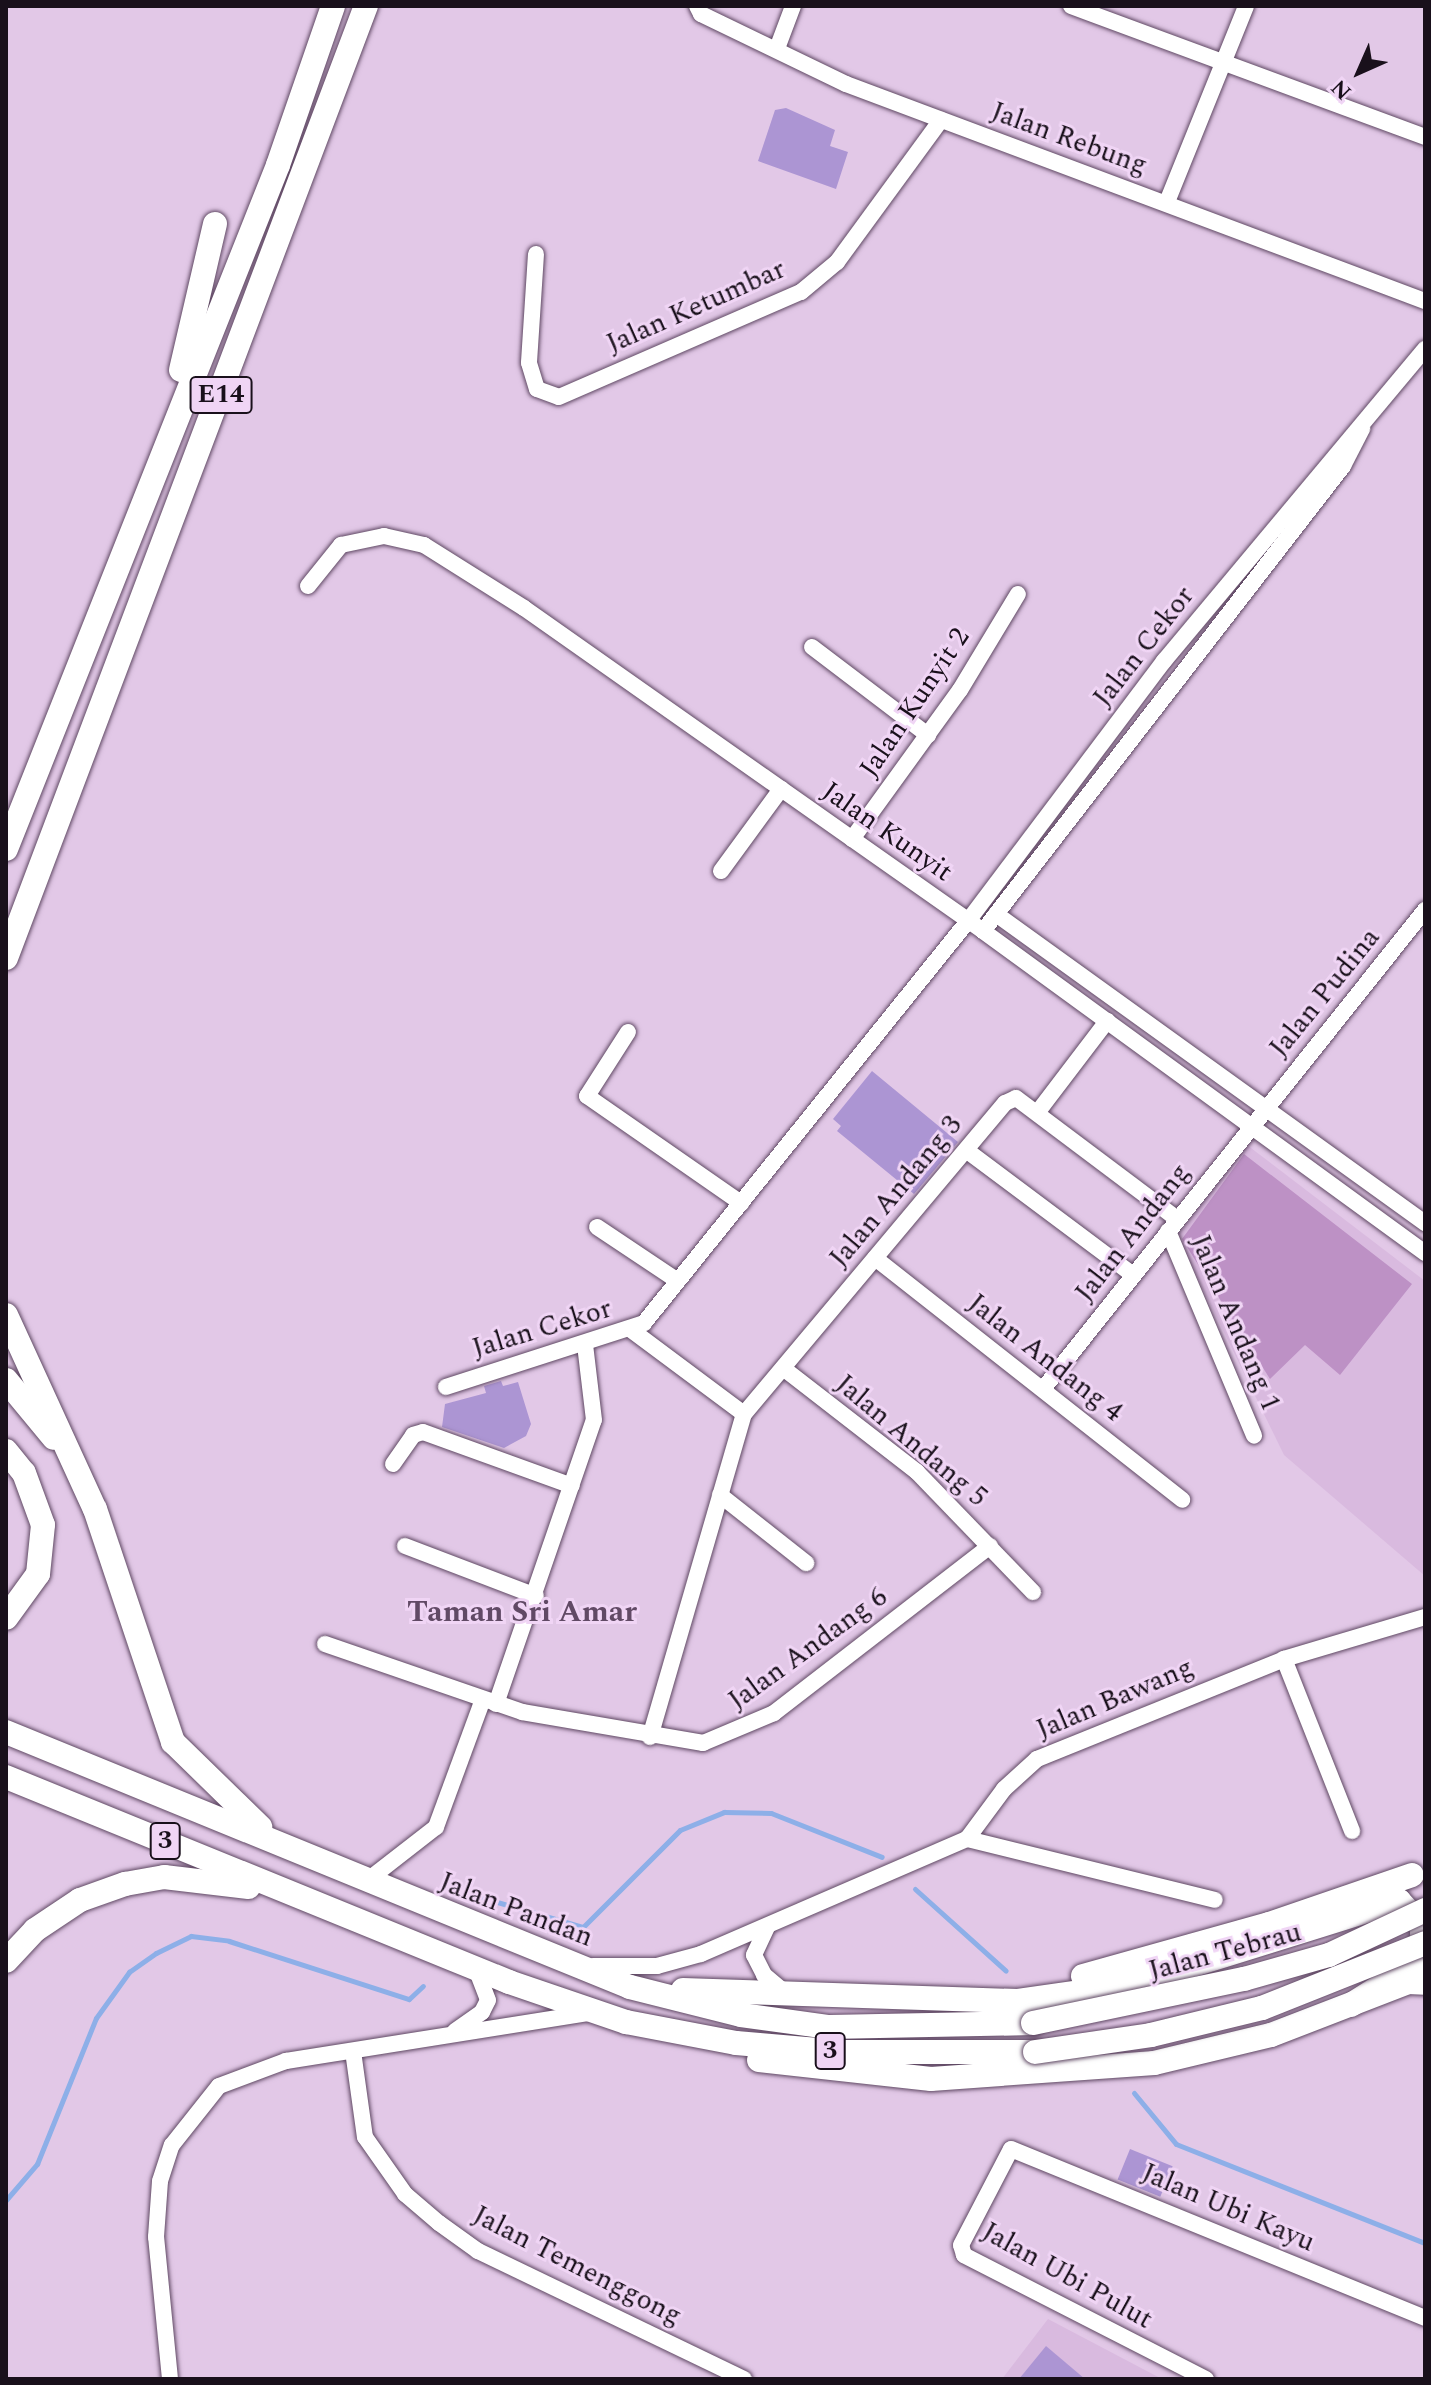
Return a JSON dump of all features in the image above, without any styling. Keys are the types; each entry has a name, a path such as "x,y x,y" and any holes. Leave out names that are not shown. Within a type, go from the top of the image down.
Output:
{"highway":[{"name":"E14","path":"6,849 164,443 278,165 333,6"},
{"name":"E14","path":"6,958 366,6"},
{"path":"164,443 215,224"},
{"path":"6,1315 95,1509 173,1742 268,1835"},
{"path":"6,1380 52,1434 95,1509"},
{"path":"6,1451 35,1498 42,1548 38,1574 6,1618"},
{"name":"Jalan Pandan","path":"6,1732 181,1807 268,1835 368,1880 630,1987 741,2015 829,2027 1033,2023"},
{"name":"3","path":"6,1777 476,1969 626,2022 736,2043 841,2052 1035,2052 1151,2035 1262,2008 1425,1943"},
{"path":"963,1998 1114,1970 1412,1875"},
{"path":"6,1961 35,1930 80,1900 164,1877 213,1879 324,1905"},
{"path":"630,1987 1018,2001 1129,1985 1399,1901 1422,1926 1422,1948 1415,1964 1351,2005"},
{"name":"Jalan Tebrau","path":"1033,2023 1140,2006 1329,1955 1425,1910"},
{"path":"626,2022 748,2058 931,2079 1038,2076 1154,2063 1271,2035 1408,1982 1425,1983"}],"street":[{"path":"778,46 793,6"},
{"path":"1071,6 1093,9 1222,63 1425,137"},
{"path":"1167,202 1246,6"},
{"name":"Jalan Rebung","path":"699,10 778,46 846,84 1425,301"},
{"name":"Jalan Ketumbar","path":"536,254 529,363 537,389 559,397 801,292 837,262 941,120"},
{"name":"Jalan Cekor","path":"446,1387 644,1323 968,921 1164,661 1425,349"},
{"name":"Jalan Cekor","path":"983,931 1343,466 1370,414"},
{"name":"Jalan Kunyit","path":"308,586 323,560 349,542 384,536 424,545 524,608 983,931 1425,1253"},
{"name":"Jalan Kunyit 2","path":"852,839 928,735 1018,594"},
{"path":"812,647 928,735"},
{"path":"721,871 781,789"},
{"path":"1016,887 1013,908 1022,934"},
{"name":"Jalan Pudina","path":"1264,1108 1425,910"},
{"path":"968,921 996,914 1425,1223"},
{"path":"1037,1113 1107,1021"},
{"path":"628,1032 587,1096 741,1203"},
{"name":"Jalan Andang 3","path":"650,1737 744,1414 1005,1103 1016,1098 1037,1113 1172,1225"},
{"name":"Jalan Andang","path":"1043,1389 1264,1108"},
{"path":"966,1150 1133,1275"},
{"name":"Jalan Andang 1","path":"1172,1225 1254,1436"},
{"path":"597,1227 678,1281"},
{"name":"Jalan Andang 4","path":"875,1258 1182,1500"},
{"path":"630,1329 744,1414"},
{"path":"368,1880 436,1827 536,1596 596,1406 585,1344"},
{"name":"Jalan Andang 5","path":"783,1368 917,1472 1033,1592"},
{"path":"393,1464 413,1435 423,1432 572,1486"},
{"path":"720,1495 806,1563"},
{"path":"405,1546 536,1596"},
{"name":"Jalan Andang 6","path":"325,1644 490,1701 650,1737 703,1743 762,1719 990,1546"},
{"name":"Jalan Bawang","path":"967,1839 1004,1789 1037,1759 1284,1659 1425,1617"},
{"path":"1284,1659 1352,1831"},
{"path":"580,1966 674,1964 967,1839 1215,1900"},
{"path":"771,1923 754,1955 764,1975 788,1995"},
{"path":"439,2038 482,2012 488,1987 476,1969"},
{"path":"170,2379 156,2237 172,2145 219,2086 286,2061 599,2012"},
{"name":"Jalan Temenggong","path":"353,2051 365,2137 405,2194 439,2223 536,2281 744,2379"},
{"name":"Jalan Ubi Kayu","path":"1011,2149 1425,2318"},
{"name":"Jalan Ubi Pulut","path":"1011,2149 960,2251 1206,2379"}],"shaded area":[{"path":"1247,1145 1425,1281 1425,1576 1284,1455 1177,1236"},
{"path":"1244,1154 1412,1284 1340,1375 1305,1345 1270,1379 1182,1239"},
{"path":"1048,2319 1162,2379 1002,2379"}],"building":[{"path":"786,108 835,130 830,146 848,152 836,189 758,161 775,110"},
{"path":"872,1071 958,1142 914,1194 837,1131 841,1126 833,1119"},
{"path":"501,1381 503,1386 518,1382 531,1424 526,1436 504,1448 442,1427 445,1404 486,1393 484,1386"},
{"path":"1130,2149 1173,2166 1160,2197 1118,2180"},
{"path":"1046,2346 1085,2379 1019,2379"}],"waterway":[{"path":"470,1894 583,1927 680,1830 724,1812 771,1813 882,1857"},
{"path":"915,1889 1006,1971"},
{"path":"6,2200 37,2164 96,2018 129,1972 156,1953 191,1936 229,1941 409,1999 423,1986"},
{"path":"1134,2093 1176,2144 1425,2243"}],"district":[{"name":"Taman Sri Amar","path":"522,1612"}]}
